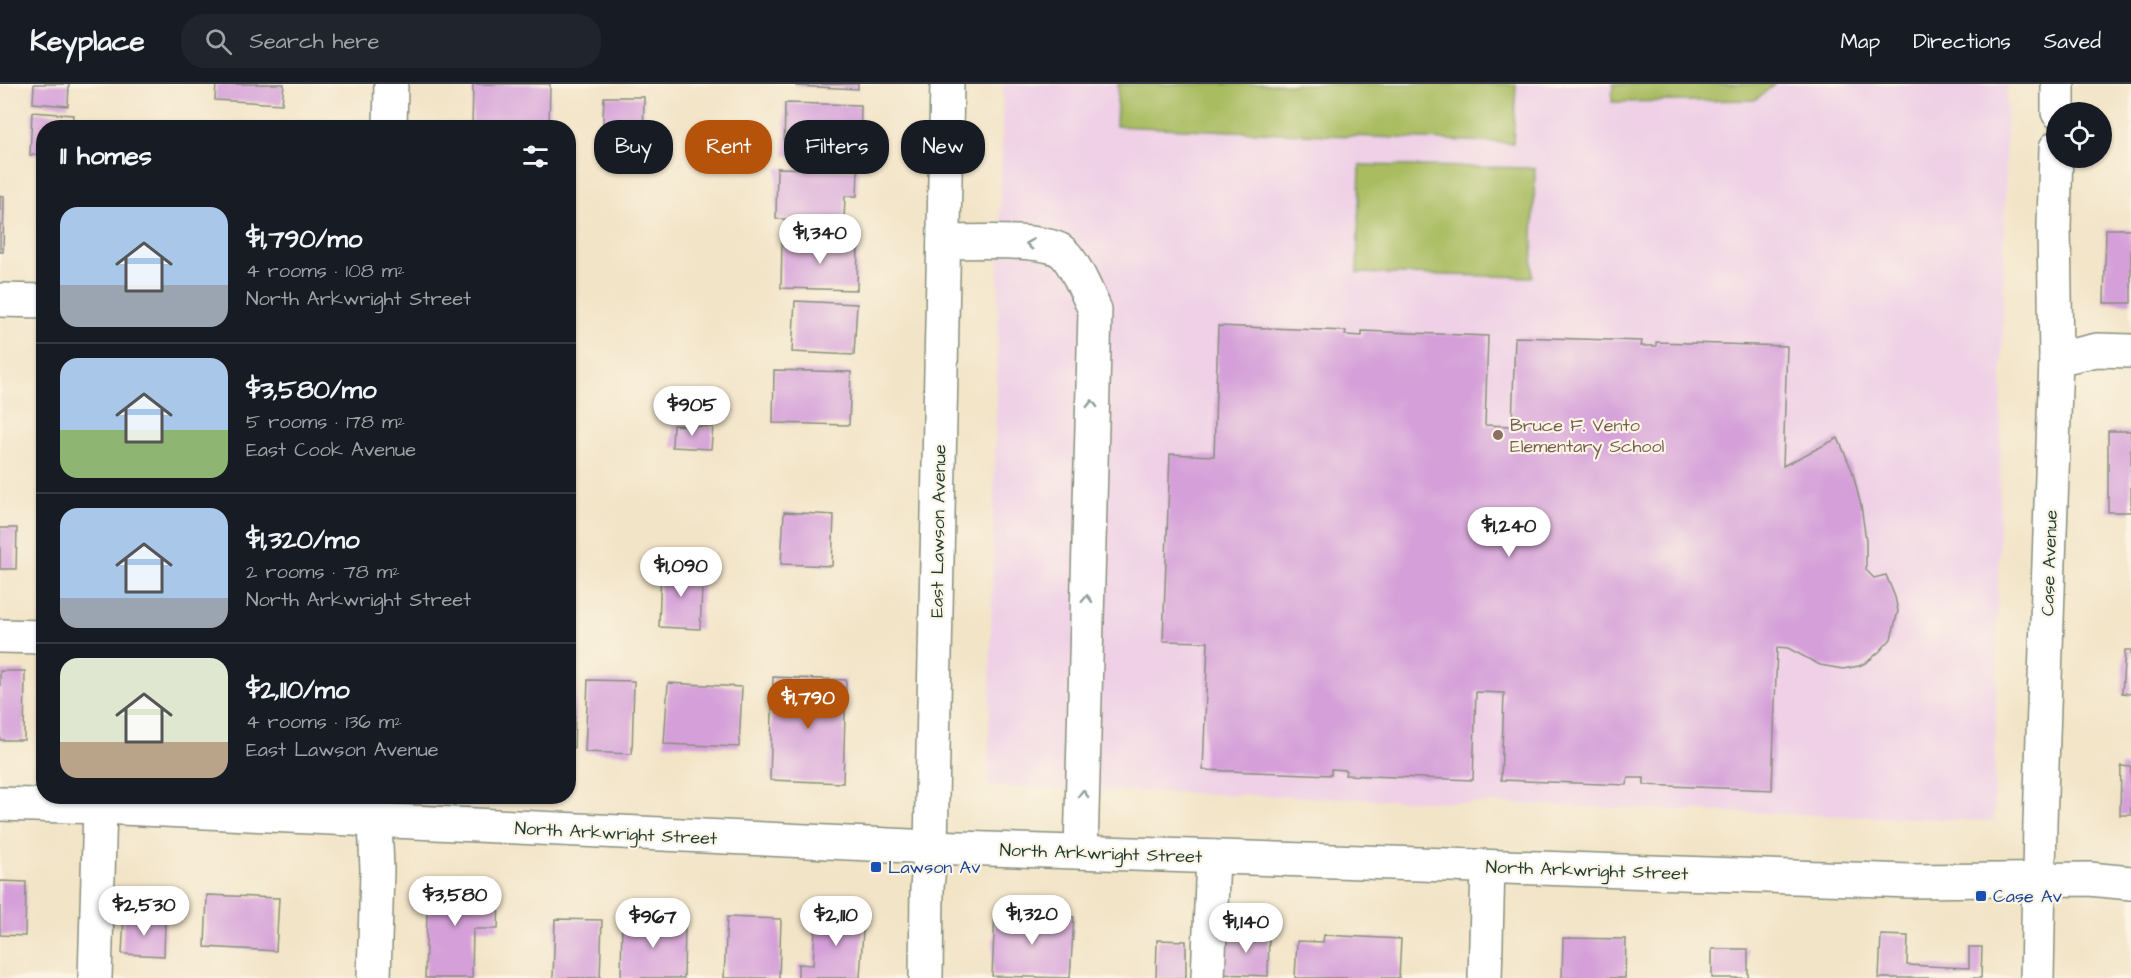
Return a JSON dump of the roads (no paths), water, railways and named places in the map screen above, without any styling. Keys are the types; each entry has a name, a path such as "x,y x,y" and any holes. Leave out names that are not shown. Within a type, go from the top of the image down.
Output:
{"street":[{"path":"390,120 391,84"},
{"name":"East Lawson Avenue","path":"926,978 927,887 931,847 947,84"},
{"path":"2058,84 2058,102"},
{"name":"Case Avenue","path":"2037,978 2056,359 2056,168"},
{"path":"944,242 1031,243 1060,250 1079,275 1095,310 1081,852"},
{"path":"0,300 36,302"},
{"path":"2056,359 2097,350 2131,351"},
{"path":"0,636 36,638"},
{"name":"North Arkwright Street","path":"0,804 36,802"},
{"name":"North Arkwright Street","path":"77,804 100,807 375,809 931,847 1213,858 1911,880 2088,879 2131,883"},
{"path":"95,978 100,807"},
{"path":"374,978 377,870 375,809"},
{"path":"1208,978 1213,858"},
{"path":"1485,978 1488,867"}],"place":[{"name":"Bruce F. Vento Elementary School","path":"1498,435"},
{"name":"Lawson Av","path":"876,867"},
{"name":"Case Av","path":"1981,896"}]}
